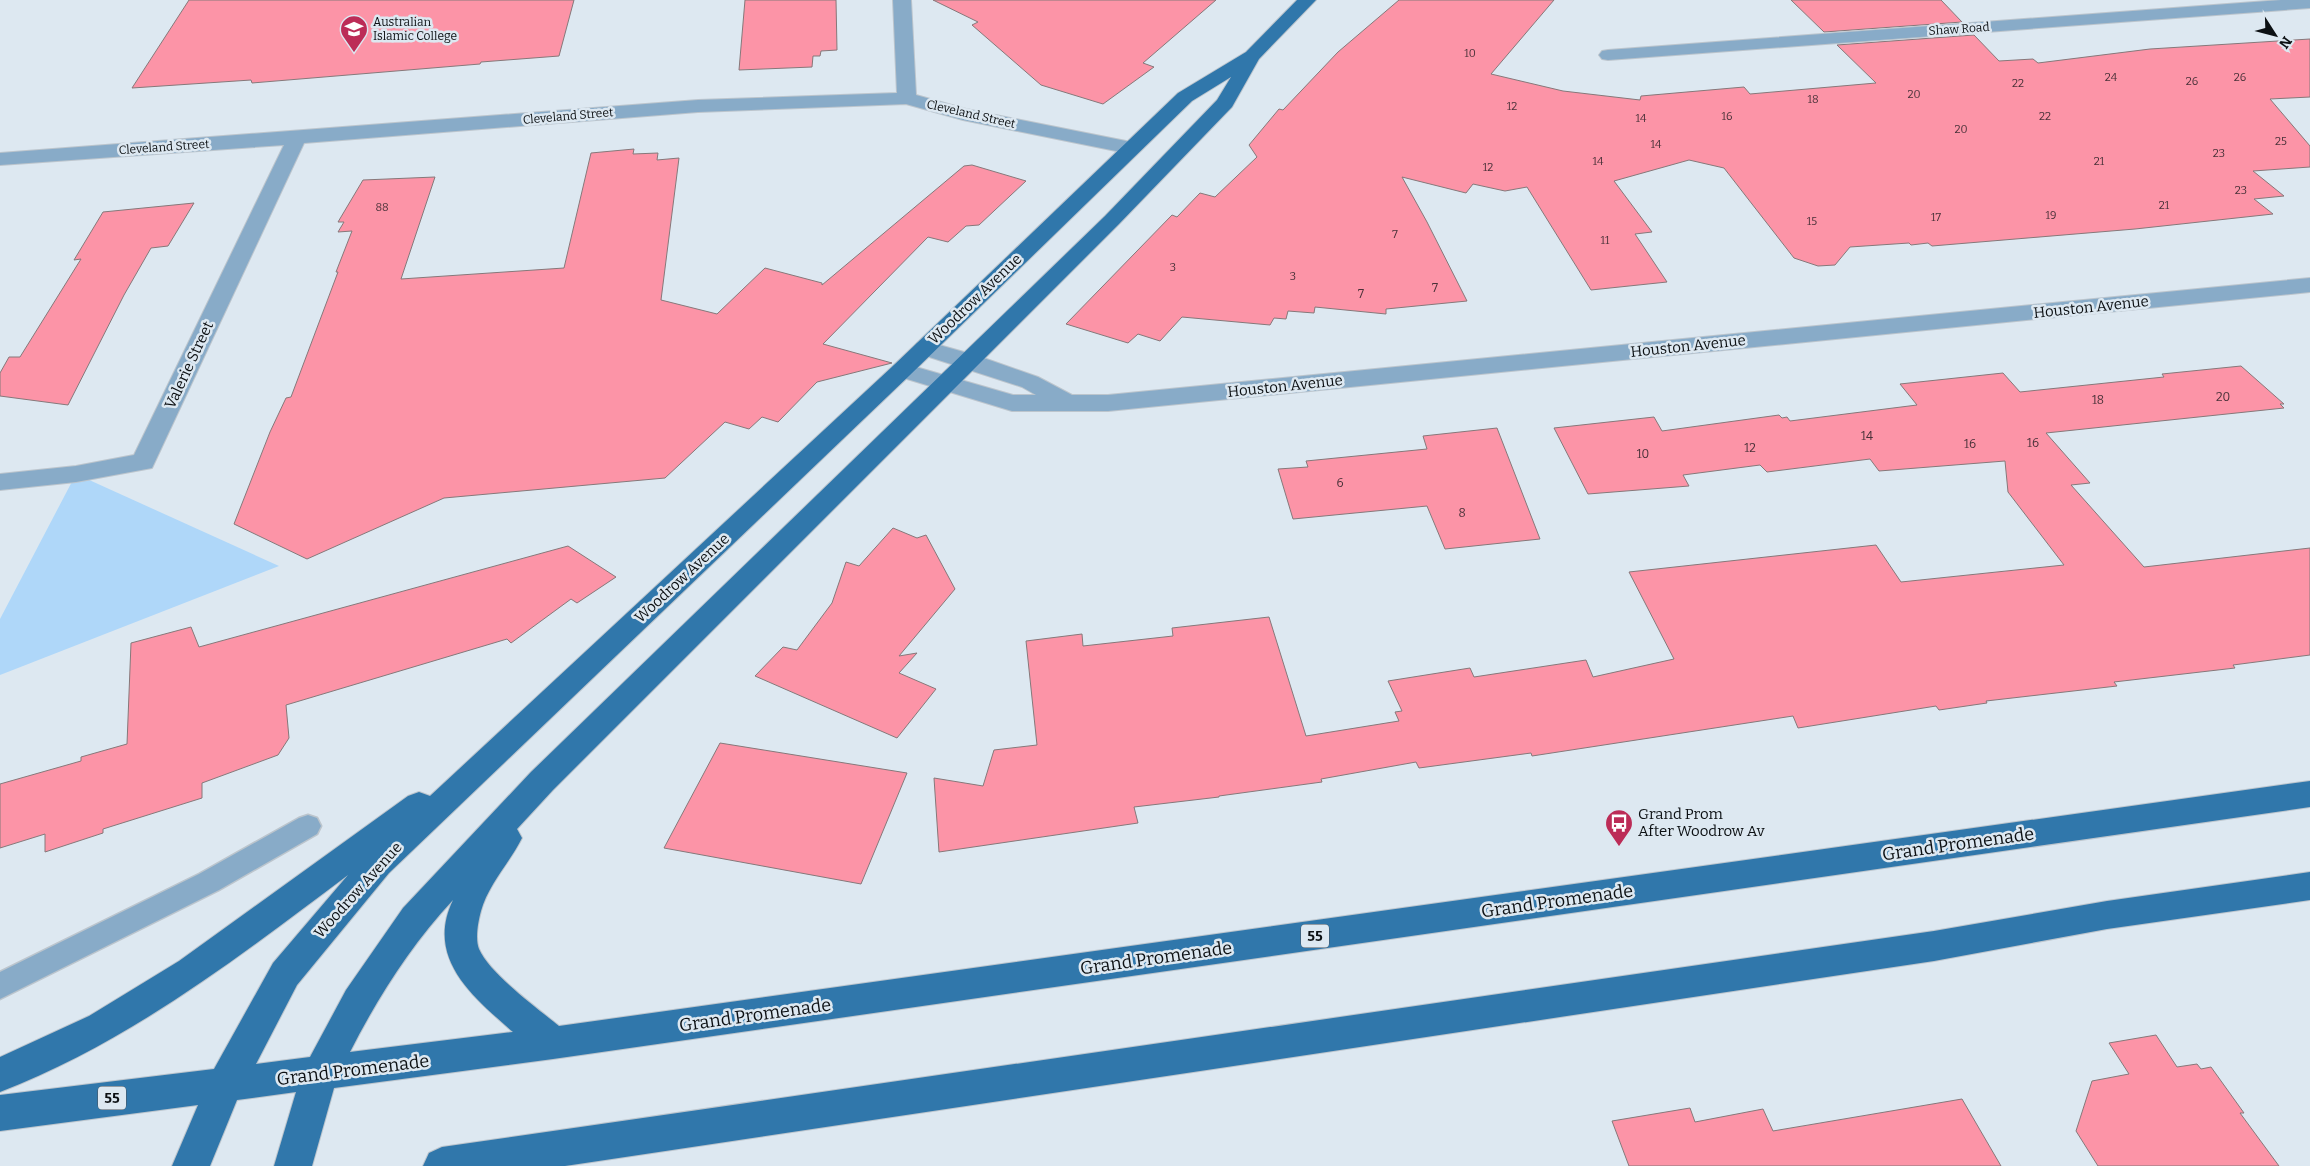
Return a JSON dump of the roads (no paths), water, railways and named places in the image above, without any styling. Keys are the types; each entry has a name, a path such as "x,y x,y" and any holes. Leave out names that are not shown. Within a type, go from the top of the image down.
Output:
{"main road":[{"name":"Woodrow Avenue","path":"191,1166 225,1085 285,974 378,863 527,725 902,370 1185,97 1252,56 1307,0"},
{"name":"Woodrow Avenue","path":"293,1166 320,1074 358,1001 415,918 542,781 1112,220 1225,103 1252,56"},
{"path":"0,1075 102,1028 191,972 527,725"},
{"path":"542,781 478,882 464,911 460,938 464,956 492,992 553,1043"},
{"name":"Grand Promenade","path":"0,1113 553,1043 2310,794"},
{"path":"442,1166 1934,946 2107,915 2310,886"}],"street":[{"path":"902,0 907,98"},
{"name":"Shaw Road","path":"1608,55 2310,3"},
{"name":"Cleveland Street","path":"0,159 297,138 698,106 907,98 963,114 1132,148"},
{"name":"Valerie Street","path":"0,482 76,474 143,462 297,138"},
{"name":"Houston Avenue","path":"902,370 1012,404 1108,403 2310,285"},
{"name":"Houston Avenue","path":"925,348 1030,382 1065,402"}],"lane":[{"path":"0,986 209,882 308,826"}],"place":[{"name":"Australian Islamic College","path":"354,53"},
{"name":"Grand Prom After Woodrow Av","path":"1619,847"}]}
